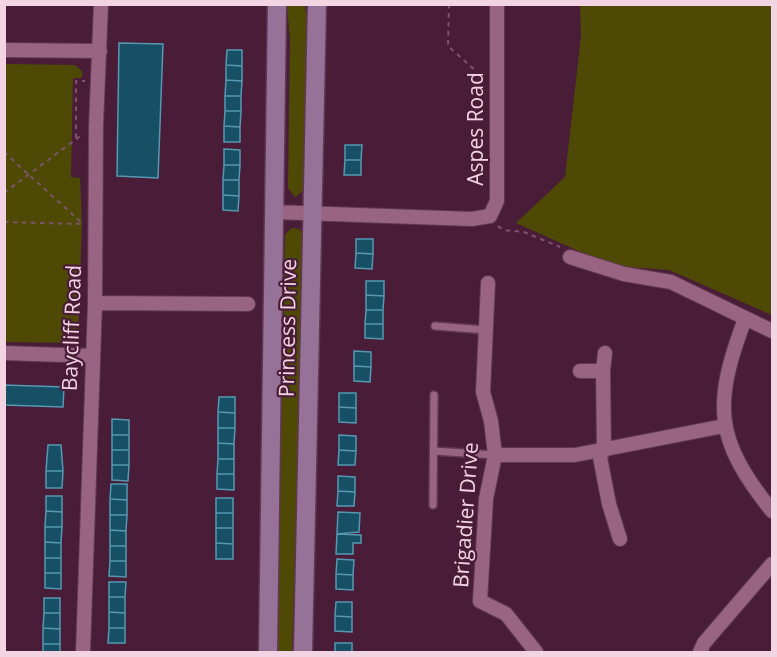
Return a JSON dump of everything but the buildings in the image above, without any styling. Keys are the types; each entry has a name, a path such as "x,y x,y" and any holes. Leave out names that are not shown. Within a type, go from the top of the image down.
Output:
{"street":[{"name":"Baycliff Road","path":"83,652 101,4"},
{"name":"Princess Drive","path":"268,652 277,4"},
{"name":"Princess Drive","path":"303,652 317,4"},
{"name":"Aspes Road","path":"312,213 472,219 490,216 498,201 497,4"},
{"path":"4,50 100,51"},
{"path":"274,212 312,213"},
{"path":"570,257 624,274 671,282 772,331"},
{"name":"Brigadier Drive","path":"488,283 483,392 491,420 495,455 486,499 480,601 506,614 536,652"},
{"path":"94,303 248,304"},
{"path":"745,319 723,385 724,426 732,448 757,492 772,511"},
{"path":"605,353 601,451 609,504 620,539"},
{"path":"4,354 93,356"},
{"path":"580,371 603,371"},
{"path":"495,455 575,455 724,426"},
{"path":"700,652 704,643 772,564"}],"lane":[{"path":"435,326 486,330"},
{"path":"433,505 434,395"},
{"path":"434,451 495,455"}],"path":[{"path":"449,4 448,46 496,89"},
{"path":"75,138 76,81 84,82 86,72"},
{"path":"4,194 75,138 96,126"},
{"path":"4,153 82,223 96,229"},
{"path":"4,222 82,223"}],"shaded area":[{"path":"287,5 305,5 308,35 304,190 295,197 288,188 290,41"},
{"path":"580,5 772,5 772,315 669,270 612,266 516,223 565,177 581,36"},
{"path":"5,64 75,65 82,71 82,78 73,78 71,177 80,178 82,223 78,335 70,343 5,342"},
{"path":"291,228 300,229 304,239 292,652 277,652 285,235"}]}
